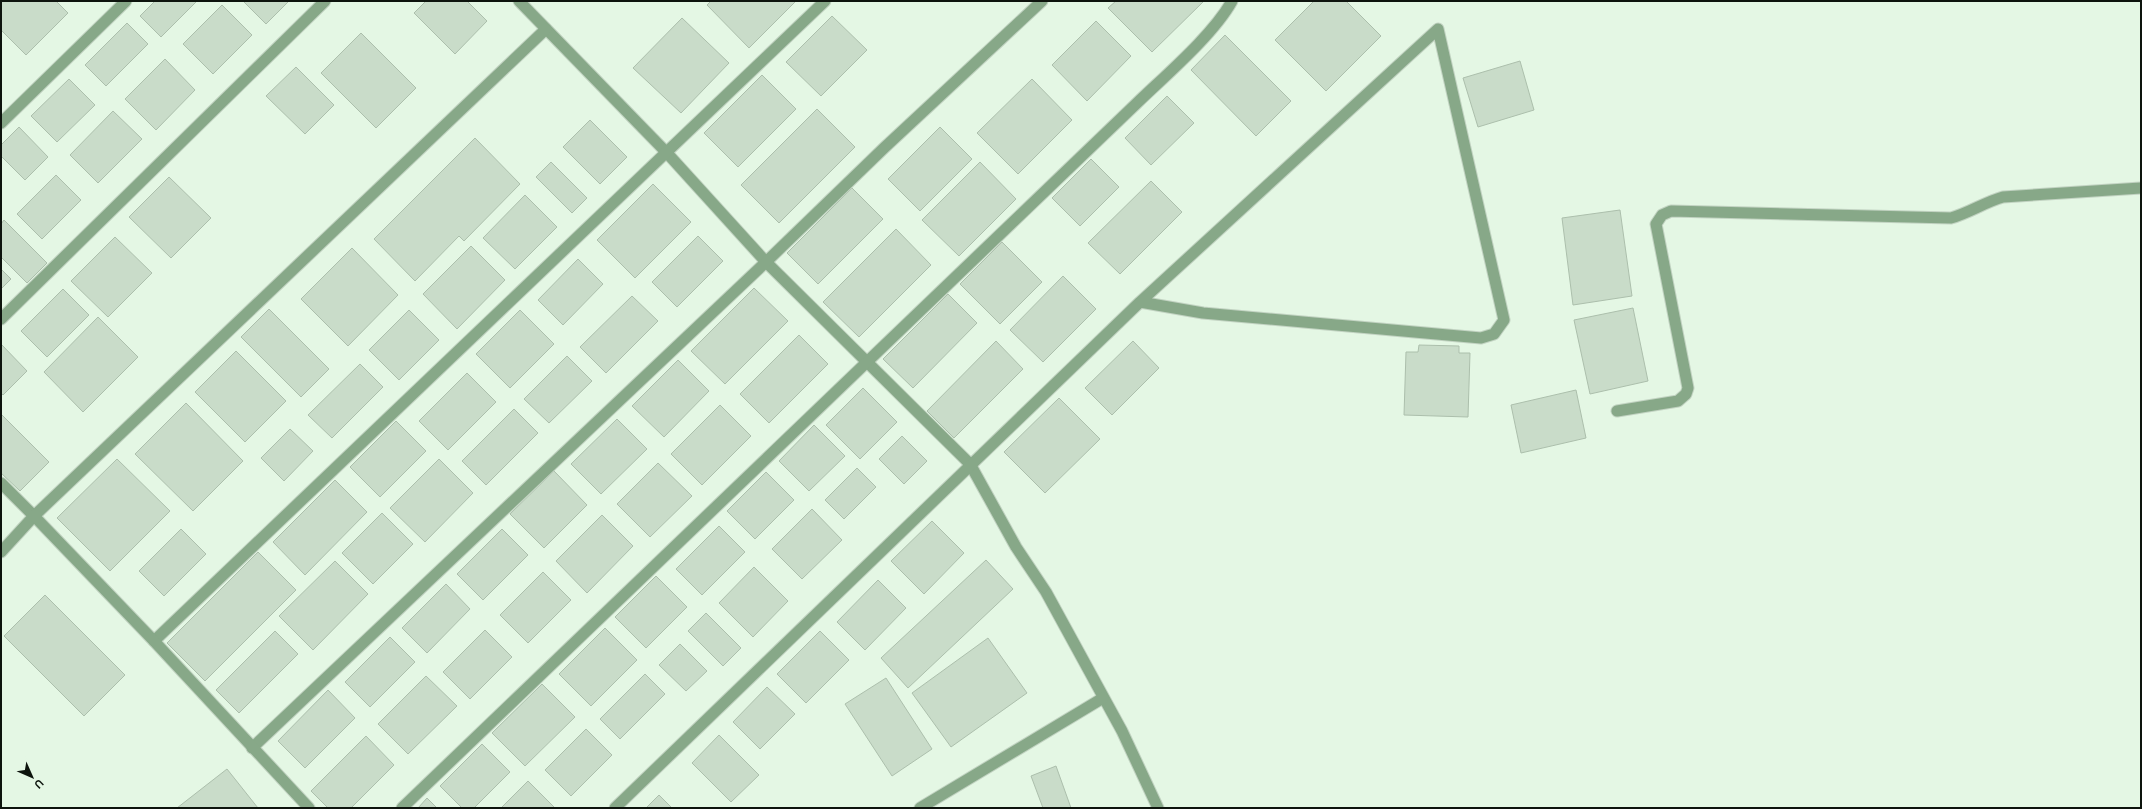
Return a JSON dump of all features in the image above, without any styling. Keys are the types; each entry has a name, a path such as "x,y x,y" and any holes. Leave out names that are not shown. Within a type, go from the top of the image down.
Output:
{"street":[{"path":"1,124 126,1"},
{"path":"1,319 325,1"},
{"path":"519,1 667,153 766,262 970,464 1016,547 1046,592 1122,732 1158,808"},
{"path":"154,641 825,1"},
{"path":"252,748 766,262 884,148 1042,1"},
{"path":"402,808 1137,103 1226,12 1232,1"},
{"path":"1,552 34,516 546,29"},
{"path":"615,808 970,464 1140,302 1438,29 1504,320 1494,334 1480,338 1202,313 1140,302"},
{"path":"1617,411 1678,401 1686,394 1688,388 1656,224 1662,215 1671,211 1951,218 1966,214 1987,201 2003,197 2141,188"},
{"path":"1,483 154,641 309,808"},
{"path":"920,808 1103,698"}],"building":[{"path":"1,1 56,1 68,13 26,55 1,30"},
{"path":"155,1 197,1 161,37 140,16"},
{"path":"243,1 289,1 266,24"},
{"path":"426,1 467,1 487,21 455,54 414,13"},
{"path":"711,1 796,1 749,48 707,5"},
{"path":"1116,1 1204,1 1152,52 1108,8"},
{"path":"1314,1 1346,1 1381,36 1326,91 1275,40"},
{"path":"222,5 252,35 213,74 183,44"},
{"path":"832,16 867,50 821,96 786,62"},
{"path":"682,18 729,63 681,113 633,68"},
{"path":"1096,21 1131,56 1087,101 1052,65"},
{"path":"127,23 148,44 106,86 85,65"},
{"path":"361,33 416,88 376,128 321,73"},
{"path":"1225,35 1291,101 1256,136 1191,70"},
{"path":"165,59 195,90 156,130 125,99"},
{"path":"1520,61 1534,110 1478,127 1463,78"},
{"path":"296,67 334,105 305,134 266,96"},
{"path":"762,75 796,109 738,167 704,133"},
{"path":"69,79 95,105 57,142 31,116"},
{"path":"1032,79 1072,120 1018,174 977,133"},
{"path":"1167,96 1194,123 1151,165 1125,138"},
{"path":"817,109 855,147 779,223 741,185"},
{"path":"113,111 142,139 98,183 70,155"},
{"path":"590,120 627,157 600,184 563,147"},
{"path":"19,127 48,157 25,180 1,156 1,145"},
{"path":"940,127 972,159 920,211 888,179"},
{"path":"475,138 520,184 464,241 459,236 415,281 374,239"},
{"path":"1091,159 1119,187 1080,226 1052,198"},
{"path":"551,162 587,198 572,213 536,177"},
{"path":"980,162 1016,199 959,256 922,220"},
{"path":"56,175 81,200 42,239 17,214"},
{"path":"169,177 211,218 171,258 129,217"},
{"path":"1151,181 1182,212 1120,274 1088,243"},
{"path":"653,184 691,222 635,278 597,240"},
{"path":"852,188 883,219 818,284 787,253"},
{"path":"525,195 557,227 515,269 483,238"},
{"path":"1620,210 1632,296 1573,305 1562,218"},
{"path":"4,220 47,263 27,283 1,257 1,224"},
{"path":"896,229 931,265 859,337 823,302"},
{"path":"698,236 723,261 677,307 652,282"},
{"path":"115,237 152,273 108,317 71,281"},
{"path":"1002,242 1042,282 1000,324 960,284"},
{"path":"471,246 505,280 457,329 423,294"},
{"path":"352,248 398,295 348,346 301,299"},
{"path":"578,259 603,284 563,325 538,300"},
{"path":"1,269 11,279 1,289"},
{"path":"1063,276 1096,309 1043,362 1010,330"},
{"path":"754,288 788,321 725,384 691,351"},
{"path":"63,289 89,315 47,357 21,331"},
{"path":"948,294 977,323 913,388 883,359"},
{"path":"632,296 658,321 606,373 580,347"},
{"path":"1633,308 1648,381 1590,394 1574,320"},
{"path":"269,309 329,369 301,397 241,337"},
{"path":"409,310 439,340 399,380 369,350"},
{"path":"520,310 554,344 510,388 476,354"},
{"path":"98,317 138,357 83,412 44,372"},
{"path":"799,335 828,364 769,423 740,394"},
{"path":"996,341 1023,369 954,438 927,411"},
{"path":"1133,341 1159,368 1112,415 1085,388"},
{"path":"1,344 27,371 3,395 1,393"},
{"path":"1419,345 1459,346 1459,353 1470,353 1468,417 1404,415 1406,352 1418,352"},
{"path":"236,351 286,401 245,442 195,392"},
{"path":"567,356 592,381 549,423 524,399"},
{"path":"678,360 709,391 664,437 632,406"},
{"path":"360,364 383,387 332,438 308,415"},
{"path":"467,373 496,402 448,450 419,421"},
{"path":"863,388 897,422 860,459 826,425"},
{"path":"1576,390 1586,438 1521,453 1511,405"},
{"path":"1059,398 1100,439 1045,493 1004,452"},
{"path":"186,403 243,461 193,511 135,454"},
{"path":"720,405 751,436 702,485 671,454"},
{"path":"514,409 538,433 486,485 462,461"},
{"path":"1,414 49,462 20,491 1,473"},
{"path":"617,419 647,449 601,494 571,464"},
{"path":"396,421 426,451 380,497 350,467"},
{"path":"814,425 845,456 809,491 779,461"},
{"path":"290,429 313,451 284,481 261,458"},
{"path":"902,436 927,461 904,484 879,459"},
{"path":"117,459 170,511 110,571 57,518"},
{"path":"439,459 473,493 425,542 390,508"},
{"path":"658,463 692,496 650,537 617,504"},
{"path":"857,468 876,487 844,519 825,500"},
{"path":"554,471 587,505 544,548 510,514"},
{"path":"766,472 794,500 755,539 727,511"},
{"path":"335,480 367,512 305,575 273,542"},
{"path":"812,509 842,540 802,579 772,549"},
{"path":"382,513 413,544 373,584 342,553"},
{"path":"602,515 633,546 587,593 556,561"},
{"path":"932,521 964,553 924,594 891,561"},
{"path":"719,526 745,552 702,595 676,569"},
{"path":"181,529 206,554 164,596 139,571"},
{"path":"502,529 528,555 483,600 457,574"},
{"path":"258,552 296,590 205,681 167,643"},
{"path":"986,560 1013,589 908,688 881,658"},
{"path":"335,561 368,594 313,650 279,616"},
{"path":"754,567 788,601 753,637 719,603"},
{"path":"543,572 571,600 528,643 500,615"},
{"path":"656,576 687,607 646,648 615,617"},
{"path":"878,580 906,608 865,650 837,622"},
{"path":"446,584 470,609 427,653 402,628"},
{"path":"45,595 125,675 84,716 4,636"},
{"path":"706,613 741,648 723,666 688,631"},
{"path":"605,628 637,660 591,706 559,674"},
{"path":"485,630 512,657 470,699 443,672"},
{"path":"275,631 298,654 239,713 216,690"},
{"path":"820,631 849,660 806,703 777,674"},
{"path":"390,637 415,662 370,707 345,682"},
{"path":"988,638 1027,693 951,747 912,693"},
{"path":"680,644 707,671 686,691 659,665"},
{"path":"645,674 665,694 620,739 600,719"},
{"path":"426,676 457,706 408,754 378,724"},
{"path":"886,678 932,749 892,776 845,704"},
{"path":"542,684 575,717 525,766 492,733"},
{"path":"767,687 795,714 760,749 733,722"},
{"path":"328,690 355,718 305,768 278,741"},
{"path":"586,729 612,755 571,796 545,770"},
{"path":"719,735 759,775 731,802 692,763"},
{"path":"366,736 394,765 351,808 328,808 311,791"},
{"path":"482,744 510,772 474,808 462,808 440,786"},
{"path":"1056,766 1071,808 1043,808 1031,776"},
{"path":"227,769 258,808 177,808"},
{"path":"528,781 555,808 501,808"},
{"path":"659,795 672,808 646,808"},
{"path":"427,798 437,808 418,808"}]}
